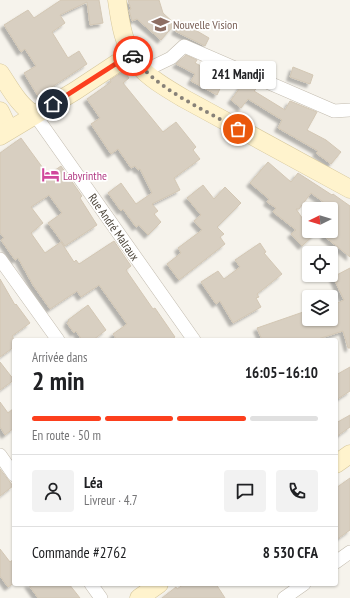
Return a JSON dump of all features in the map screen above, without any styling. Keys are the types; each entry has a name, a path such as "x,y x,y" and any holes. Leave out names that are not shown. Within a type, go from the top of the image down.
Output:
{"street":[{"path":"117,0 126,41 131,54 144,70 162,85 183,98 350,189"},
{"path":"144,70 171,58 184,46 334,111 350,110"},
{"path":"9,130 75,91 131,54"},
{"path":"0,73 26,110 35,115"},
{"path":"9,130 19,114 12,91"},
{"path":"0,111 9,130"},
{"name":"Rue André Malraux","path":"35,115 193,338"},
{"path":"0,259 57,338"},
{"path":"338,463 350,454"},
{"path":"0,455 12,472"},
{"path":"338,561 350,552"},
{"path":"92,586 101,598"},
{"path":"139,598 156,586"},
{"path":"284,598 301,586"}],"building":[{"path":"61,0 99,0 103,23 90,25 87,2 60,15 65,23 52,32 68,58 79,51 87,64 38,96 24,73 36,66 25,49 21,52 4,25 28,10 34,18"},
{"path":"128,0 159,0 163,13 175,24 161,40 137,19 132,21 129,10 131,9"},
{"path":"180,21 209,38 205,46 175,31"},
{"path":"186,55 197,60 195,63 225,78 217,95 191,81 195,74 176,64"},
{"path":"293,67 313,75 310,84 290,77"},
{"path":"124,71 129,78 123,83 163,132 176,122 196,147 193,150 200,159 174,178 180,190 152,204 158,211 154,214 161,222 148,235 139,225 136,227 123,209 121,211 108,193 121,183 136,204 152,193 140,169 138,170 135,166 131,168 118,149 111,154 91,124 100,118 87,99 111,82 110,80"},
{"path":"245,81 258,87 254,91 285,110 290,101 317,112 307,130 326,140 341,152 331,164 316,153 318,151 278,128 282,120 248,99 241,108 231,100"},
{"path":"21,138 48,175 61,166 82,196 80,198 97,225 65,246 48,223 62,213 49,195 31,207 43,223 31,233 45,253 61,242 74,262 76,260 79,264 114,241 131,266 126,270 153,309 155,308 175,337 116,338 113,334 127,324 99,285 81,297 77,291 50,309 33,285 18,258 15,260 1,240 4,238 0,233 0,153"},
{"path":"268,162 291,182 298,173 350,206 350,257 326,238 338,238 338,202 323,202 311,193 304,202 302,202 299,209 296,209 302,218 302,238 311,238 302,246 291,234 296,230 273,212 276,208 267,202 269,199 250,183"},
{"path":"203,185 214,199 225,187 241,203 217,227 224,234 220,237 225,244 179,280 167,264 181,253 178,248 202,230 194,221 201,215 187,198"},
{"path":"260,243 266,252 264,253 282,274 257,294 259,297 256,298 261,307 233,323 220,301 216,304 201,282 218,271 224,279 240,267 235,260"},
{"path":"350,268 350,348 348,348 343,331 321,338 261,338 257,328 302,312 302,326 338,326 338,303 344,300 335,282 338,282 338,274"},
{"path":"0,279 15,305 16,304 30,323 12,336 13,338 12,338 12,348 0,357"},
{"path":"88,305 106,330 96,338 81,338 76,331 74,333 67,323 69,321 68,320"},
{"path":"0,362 12,377 12,381 0,390"},
{"path":"350,367 350,391 338,399 338,374"},
{"path":"0,402 8,413 12,410 12,430 5,435 0,427"},
{"path":"350,415 350,427 338,436 338,422"},
{"path":"0,469 12,487 0,496"},
{"path":"350,478 350,530 338,539 338,487"},
{"path":"0,549 10,562 12,560 12,584 8,587 0,576"},
{"path":"29,586 71,586 80,598 38,598"},
{"path":"181,586 217,586 225,598 162,598 176,587 177,589"}],"way so far":[{"path":"133,56 138,65 162,85 238,129"}],"place":[{"name":"Nouvelle Vision","path":"160,24"},
{"name":"241 Mandji","path":"238,129"},
{"name":"Labyrinthe","path":"50,175"}],"route":[{"path":"53,104 131,54 133,56"}]}
